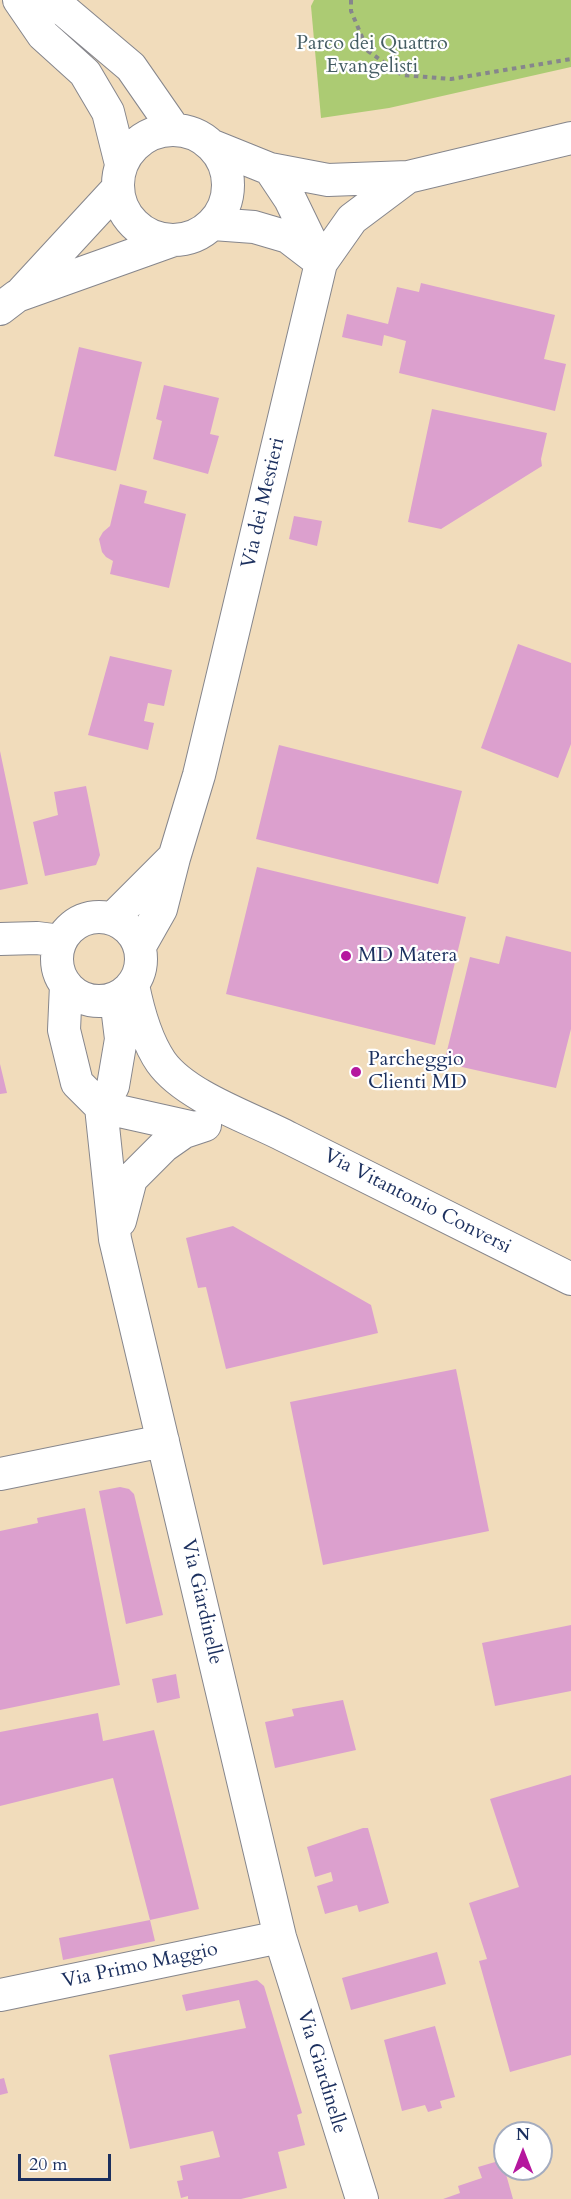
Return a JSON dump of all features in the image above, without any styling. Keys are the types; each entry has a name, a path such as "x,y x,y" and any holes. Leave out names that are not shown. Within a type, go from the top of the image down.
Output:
{"street":[{"path":"19,0 43,35 84,74 108,112 119,176 121,205 130,220 142,231 158,238 174,240"},
{"path":"48,0 66,12 131,67 174,129"},
{"path":"174,129 188,131 202,137 213,146 223,160 228,176 228,194 223,210 213,224 188,238 174,240 9,303 119,176 130,149 142,138 158,131 174,129"},
{"path":"213,146 270,169 328,180 408,177 571,138"},
{"path":"270,169 290,199 321,263"},
{"path":"321,263 352,219 408,177"},
{"path":"213,224 254,227 288,237 321,263"},
{"name":"Via dei Mestieri","path":"140,946 161,909 199,775 321,263"},
{"name":"Via dei Mestieri","path":"112,919 174,858"},
{"path":"98,917 112,919 124,925 134,934 140,946 142,960 139,973 124,991 103,1001 89,1000 76,995 66,985 57,966 58,951 61,941 72,927 84,919 98,917"},
{"path":"0,939 37,938 61,941"},
{"path":"66,985 64,1030 77,1083 101,1107 195,1128"},
{"path":"101,1107 113,1086 121,1039 124,991"},
{"name":"Via Vitantonio Conversi","path":"124,991 138,1007 161,1062 181,1081 210,1101 262,1124 571,1279"},
{"name":"Via Giardinelle","path":"101,1107 115,1239 280,1937 354,2193"},
{"name":"Via Vitantonio Conversi","path":"115,1239 131,1179 164,1146 184,1132 208,1124 262,1124"},
{"path":"0,1474 163,1442"},
{"name":"Via Primo Maggio","path":"0,1995 280,1937"}],"path":[{"path":"351,0 351,11 368,51 402,75 451,79 571,59"}],"green space":[{"name":"Parco dei Quattro Evangelisti","path":"314,0 571,0 571,67 389,108 321,118 311,6"}],"building":[{"path":"421,283 555,315 544,359 566,364 555,411 399,373 406,341 384,335 382,346 342,337 347,314 388,324 397,287 419,292"},
{"path":"79,347 142,362 116,471 54,456"},
{"path":"164,385 219,398 210,434 219,436 208,474 153,459 162,421 156,419"},
{"path":"432,409 547,433 541,459 542,466 441,529 408,522"},
{"path":"120,484 147,491 144,503 186,514 169,588 110,574 113,561 102,552 99,539 110,526"},
{"path":"294,516 322,521 317,546 289,539"},
{"path":"518,644 571,663 571,744 558,778 481,748"},
{"path":"110,656 172,670 164,706 148,703 144,721 154,723 148,750 88,735"},
{"path":"279,745 462,791 438,884 256,839"},
{"path":"0,751 28,884 0,890"},
{"path":"86,786 100,855 96,865 45,876 33,822 58,815 54,792"},
{"name":"MD Matera","path":"257,867 466,917 435,1045 226,994"},
{"path":"506,936 571,952 571,1029 556,1088 444,1063 470,957 499,964"},
{"path":"0,1064 7,1093 0,1094"},
{"path":"233,1226 371,1305 378,1333 226,1369 206,1287 198,1288 186,1238"},
{"path":"456,1369 489,1531 323,1565 290,1402"},
{"path":"120,1487 129,1489 134,1494 163,1615 126,1624 99,1491"},
{"path":"85,1508 120,1685 0,1710 0,1531 38,1523 37,1518"},
{"path":"571,1625 571,1691 495,1706 482,1643"},
{"path":"176,1674 180,1698 157,1703 152,1679"},
{"path":"343,1700 356,1750 275,1768 265,1722 294,1716 292,1709"},
{"path":"98,1713 103,1741 154,1730 199,1909 150,1920 113,1778 0,1806 0,1732"},
{"path":"571,1775 571,2055 510,2072 479,1961 487,1959 469,1903 519,1887 490,1799"},
{"path":"368,1828 389,1903 359,1912 357,1905 325,1914 317,1886 333,1881 331,1872 315,1877 307,1847"},
{"path":"150,1920 155,1941 63,1960 59,1938"},
{"path":"437,1952 446,1984 351,2010 342,1978"},
{"path":"257,1980 264,1986 302,2113 297,2115 305,2145 278,2152 287,2188 241,2199 188,2199 188,2196 181,2198 177,2181 183,2180 180,2166 220,2157 213,2131 130,2149 109,2055 246,2028 239,2000 186,2011 182,1995"},
{"path":"435,2026 455,2097 440,2101 442,2108 428,2112 425,2105 402,2111 384,2040"},
{"path":"4,2078 8,2093 0,2095 0,2079"},
{"path":"493,2163 493,2181 508,2181 513,2199 443,2199 460,2193 458,2186 482,2178 478,2167"}],"place":[{"name":"MD Matera","path":"346,956"},
{"name":"Parcheggio Clienti MD","path":"356,1072"}]}
